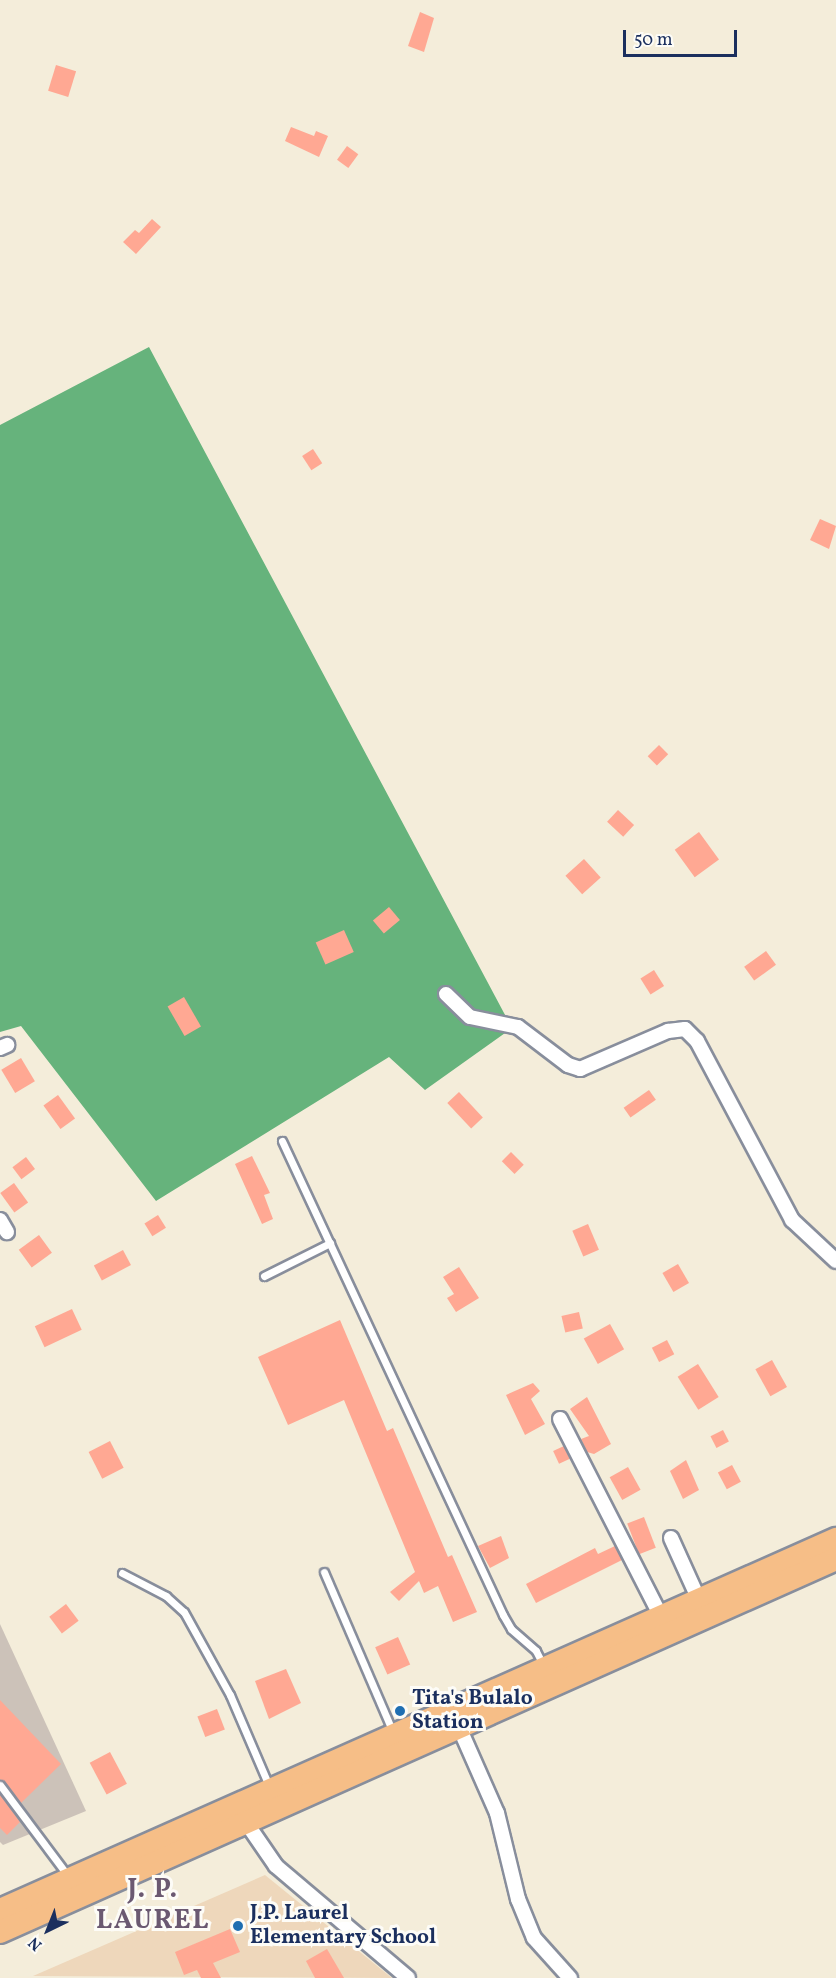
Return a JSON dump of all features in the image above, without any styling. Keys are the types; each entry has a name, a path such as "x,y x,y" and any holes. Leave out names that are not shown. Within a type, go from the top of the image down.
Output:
{"highway":[{"path":"0,1932 75,1888 241,1813 459,1727 548,1676 661,1616 836,1539"},
{"path":"241,1813 270,1789 394,1734 548,1676 836,1559"},
{"path":"0,1910 75,1888"}],"street":[{"path":"446,994 470,1017 518,1027 568,1065 580,1069 669,1031 685,1029 697,1041 792,1220 836,1261"},
{"path":"0,1220 7,1232"},
{"path":"560,1419 661,1616"},
{"path":"671,1538 699,1600"},
{"path":"459,1727 497,1813 518,1899 534,1938 570,1978"},
{"path":"241,1813 276,1866 408,1978"}],"lane":[{"path":"282,1141 503,1615 511,1629 536,1652 548,1676"},
{"path":"264,1276 330,1243"},
{"path":"324,1572 394,1734"},
{"path":"122,1573 159,1591 184,1612 230,1695 270,1789"},
{"path":"0,1785 75,1888"}],"shaded area":[{"path":"0,1624 86,1811 3,1845 0,1842"},
{"name":"J.P. Laurel Elementary School","path":"265,1875 392,1978 33,1976"}],"green space":[{"path":"149,347 512,1028 425,1090 389,1057 156,1201 21,1026 0,1032 0,425"}],"building":[{"path":"420,12 434,18 424,52 408,46"},
{"path":"56,65 76,71 68,97 48,91"},
{"path":"291,127 314,136 316,131 328,136 319,157 285,141"},
{"path":"347,146 358,154 348,168 337,160"},
{"path":"152,219 161,227 136,254 123,242 135,230 139,233"},
{"path":"313,449 322,463 311,470 302,456"},
{"path":"820,519 836,526 829,549 810,540"},
{"path":"659,745 668,754 657,766 648,756"},
{"path":"618,810 634,825 623,837 607,822"},
{"path":"699,832 719,860 695,877 675,850"},
{"path":"584,859 601,878 582,894 565,876"},
{"path":"389,907 400,920 384,934 373,920"},
{"path":"344,930 354,952 325,965 316,943"},
{"path":"766,951 776,965 754,981 744,967"},
{"path":"654,970 664,986 650,995 640,978"},
{"path":"184,997 201,1026 185,1036 168,1007"},
{"path":"21,1058 35,1081 15,1093 1,1070"},
{"path":"649,1090 656,1100 630,1118 624,1108"},
{"path":"459,1092 483,1118 471,1129 447,1103"},
{"path":"58,1095 75,1118 60,1129 43,1106"},
{"path":"511,1152 524,1165 515,1174 502,1161"},
{"path":"252,1156 270,1193 264,1195 273,1219 262,1224 235,1164"},
{"path":"26,1157 35,1169 21,1179 12,1167"},
{"path":"14,1183 28,1202 14,1212 0,1193"},
{"path":"158,1215 166,1228 152,1236 144,1223"},
{"path":"588,1224 599,1250 583,1256 572,1231"},
{"path":"39,1235 52,1253 32,1267 19,1250"},
{"path":"123,1250 131,1265 102,1281 94,1265"},
{"path":"678,1264 689,1283 673,1292 662,1273"},
{"path":"459,1267 479,1298 456,1312 447,1298 454,1294 443,1277"},
{"path":"72,1309 82,1330 45,1347 35,1326"},
{"path":"579,1312 583,1329 565,1333 561,1316"},
{"path":"340,1320 387,1431 393,1428 448,1557 452,1555 477,1612 453,1622 438,1586 424,1593 419,1581 399,1601 390,1592 415,1572 344,1400 288,1425 258,1357"},
{"path":"610,1324 624,1349 598,1364 584,1339"},
{"path":"667,1340 674,1354 659,1362 652,1348"},
{"path":"772,1360 787,1387 770,1396 755,1369"},
{"path":"698,1364 719,1397 698,1410 678,1377"},
{"path":"533,1383 540,1391 531,1399 545,1424 525,1435 506,1395"},
{"path":"587,1397 611,1444 594,1454 587,1452 581,1439 589,1436 570,1409"},
{"path":"723,1430 729,1442 716,1448 711,1436"},
{"path":"110,1441 124,1468 102,1479 89,1452"},
{"path":"564,1446 570,1459 559,1464 553,1451"},
{"path":"686,1460 699,1490 683,1499 670,1471"},
{"path":"732,1465 741,1482 727,1489 718,1473"},
{"path":"628,1467 641,1490 622,1500 610,1477"},
{"path":"644,1517 656,1548 639,1554 627,1523"},
{"path":"501,1536 509,1558 490,1568 478,1546"},
{"path":"615,1546 622,1560 536,1603 526,1584 595,1548 598,1554"},
{"path":"66,1604 79,1621 62,1633 49,1617"},
{"path":"398,1637 410,1664 387,1675 375,1647"},
{"path":"286,1669 301,1703 269,1719 255,1681"},
{"path":"0,1700 61,1764 21,1803 0,1779"},
{"path":"217,1709 225,1730 205,1737 197,1717"},
{"path":"110,1752 127,1784 107,1795 90,1763"},
{"path":"0,1794 20,1822 7,1835 0,1828"},
{"path":"230,1929 240,1952 213,1963 221,1978 201,1978 197,1970 184,1975 175,1952"},
{"path":"327,1949 344,1978 315,1978 306,1961"}],"place":[{"name":"Tita's Bulalo Station","path":"400,1711"},
{"name":"J.P. Laurel Elementary School","path":"238,1926"}],"district":[{"name":"J. P. LAUREL","path":"153,1906"}]}
